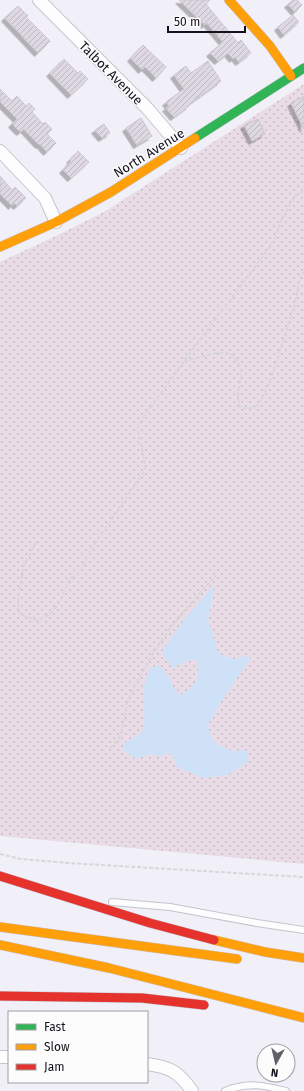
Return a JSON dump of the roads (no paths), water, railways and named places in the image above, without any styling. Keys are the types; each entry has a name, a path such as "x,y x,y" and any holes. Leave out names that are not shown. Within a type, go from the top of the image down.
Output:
{"main road":[{"path":"228,0 270,46 291,76"},
{"name":"North Avenue","path":"0,247 56,222 111,192 304,68"},
{"path":"0,876 202,938 304,958"},
{"path":"0,927 249,961"},
{"path":"0,945 109,968 304,1018"},
{"path":"0,996 142,998 212,1006"},
{"path":"254,1015 304,1027"}],"street":[{"name":"Talbot Avenue","path":"39,0 147,108 181,148"},
{"path":"0,151 45,198 56,222"},
{"path":"148,1064 170,1069 183,1078 192,1091"}],"lane":[{"path":"75,899 170,907 304,930"},
{"path":"225,1091 233,1088 253,1085 268,1086 286,1091"}],"water":[{"path":"215,584 208,619 217,650 221,655 234,659 245,656 251,658 223,699 208,725 211,737 217,744 232,751 246,750 249,761 228,775 203,778 179,768 175,764 173,756 168,753 161,757 151,754 136,759 123,750 123,744 142,732 145,721 143,691 150,668 159,665 171,679 174,689 180,695 190,689 196,681 198,677 197,660 185,662 173,668 167,661 162,651 184,620"}]}
